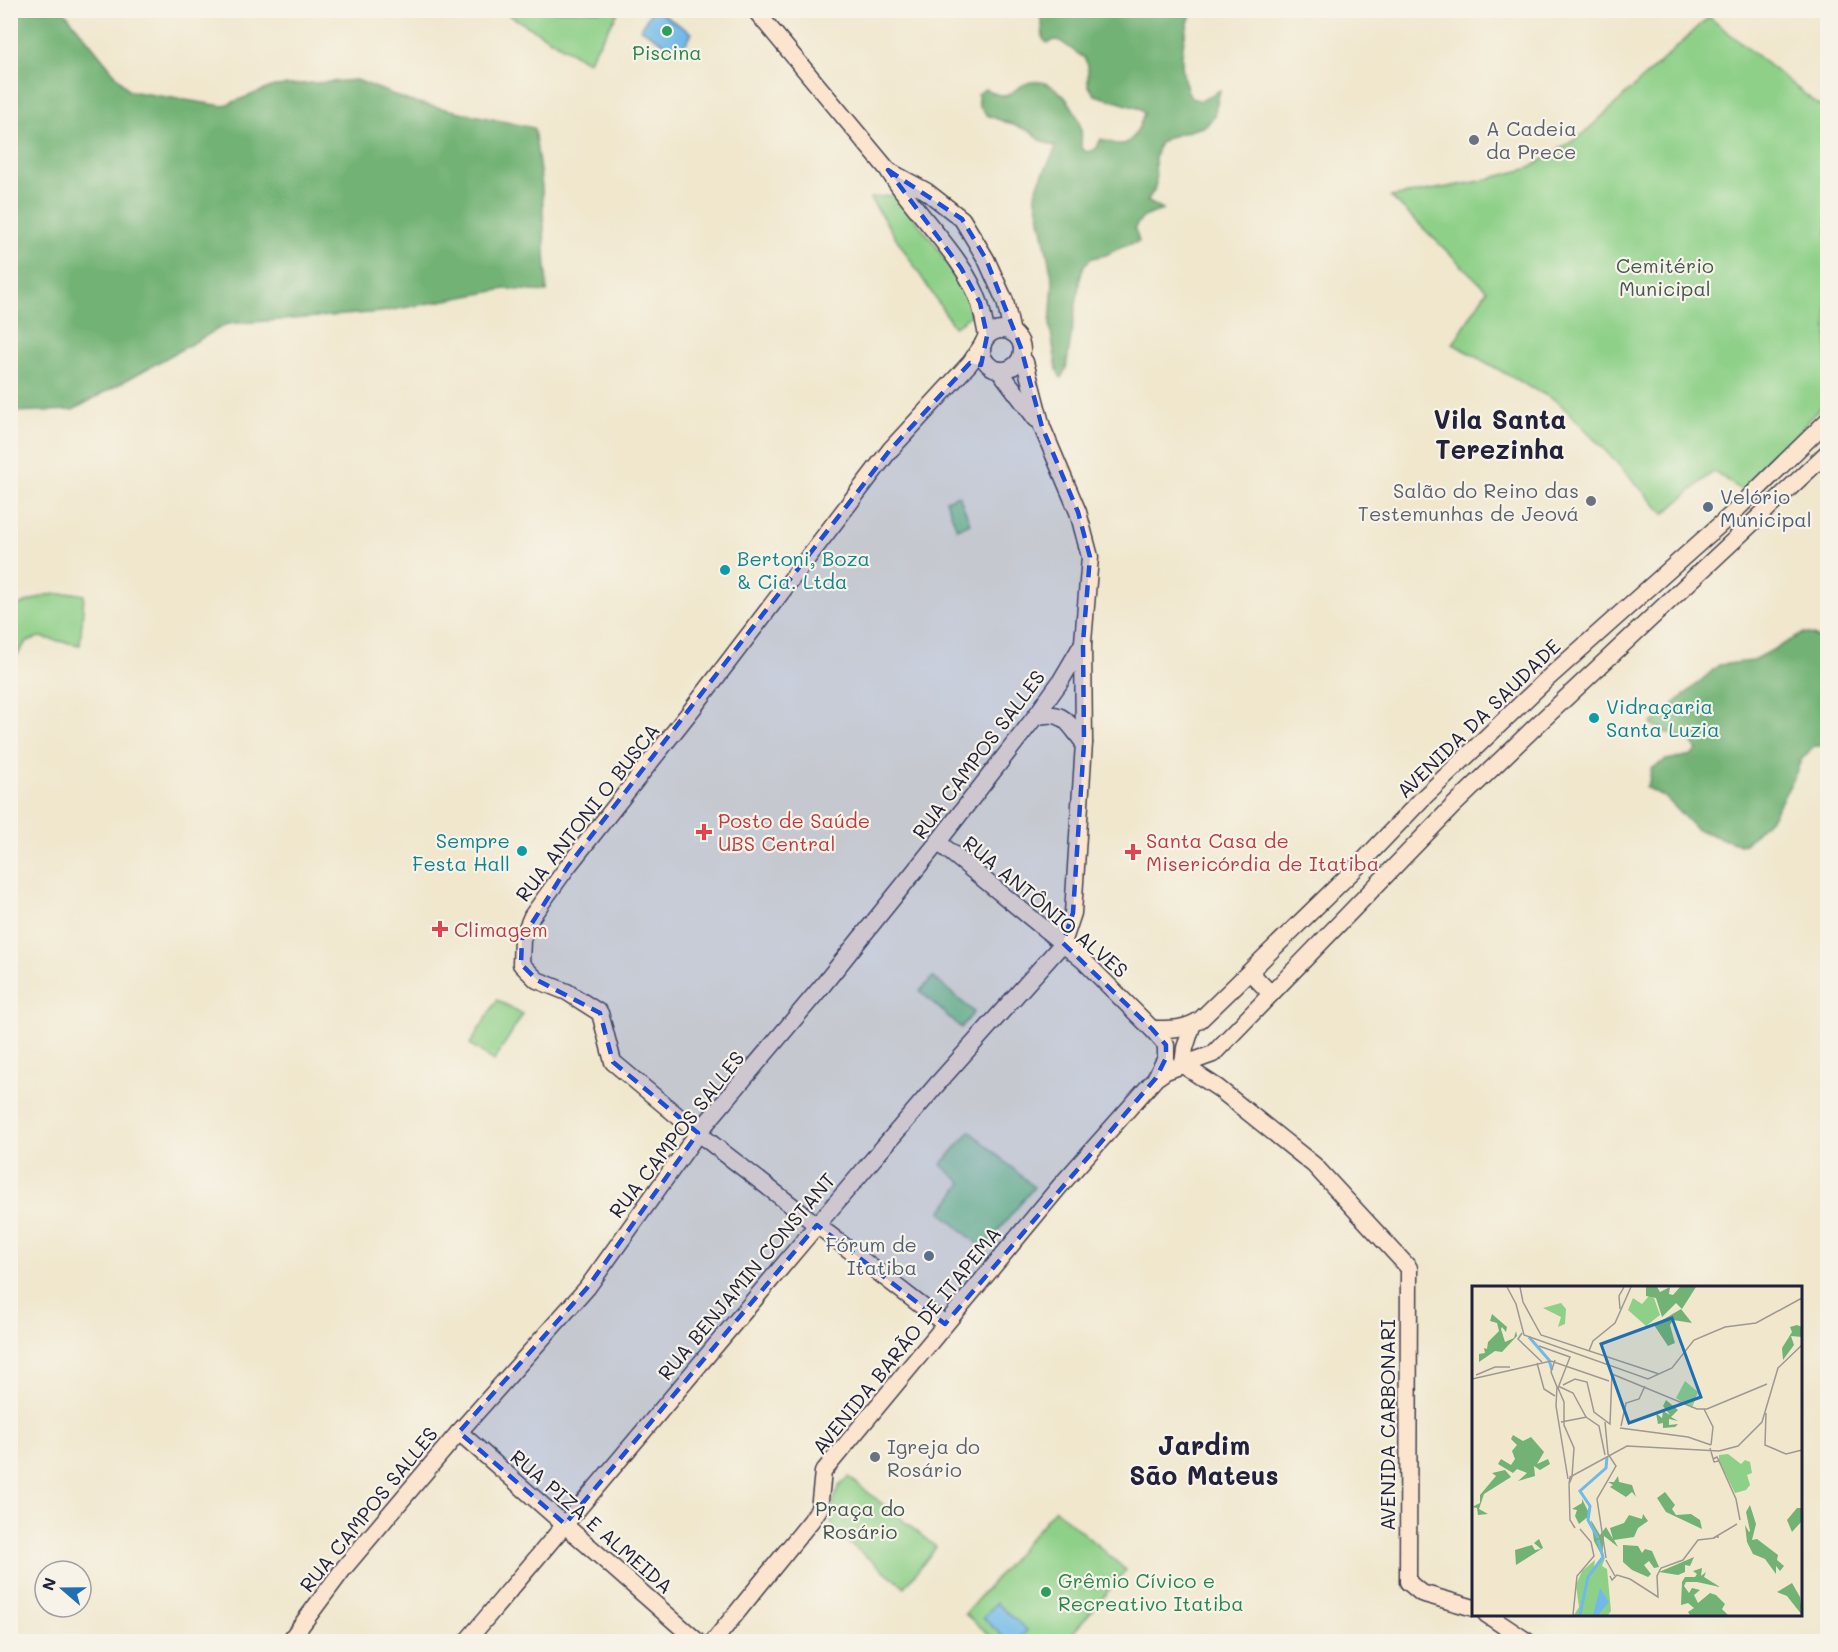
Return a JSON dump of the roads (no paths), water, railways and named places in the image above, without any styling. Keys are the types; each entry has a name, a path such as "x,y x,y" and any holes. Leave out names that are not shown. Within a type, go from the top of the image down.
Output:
{"main road":[{"path":"755,10 888,170 961,268 980,303 985,340 982,353 985,361 995,369 1042,427"},
{"path":"888,170 926,191 962,219 986,259 1005,301 1012,333 1022,348 1021,357 1008,369 995,369 970,363"},
{"path":"985,340 995,332 1012,333"},
{"name":"RUA ANTONI O BUSCA","path":"945,1324 698,1133 613,1062 600,1013 567,992 537,980 521,964 522,939 532,916 568,866 693,708 890,450 970,363 985,340"},
{"path":"1021,357 1025,362 1042,427 1078,512 1090,557 1083,642 1084,743 1073,913 1063,943"},
{"name":"AVENIDA DA SAUDADE","path":"1192,1026 1360,864 1422,799 1565,663 1734,512 1827,420"},
{"path":"1156,1078 1166,1071 1213,1054 1453,806 1827,452"},
{"name":"RUA CAMPOS SALLES","path":"289,1641 345,1568 459,1432 587,1288 698,1133 823,985 1035,717 1060,682 1083,642"},
{"path":"1565,663 1582,683"},
{"path":"1035,717 1050,713 1058,715 1065,719 1084,743"},
{"name":"RUA ANTÔNIO ALVES","path":"938,842 1063,943 1152,1029 1166,1045 1167,1058 1156,1078"},
{"name":"RUA BENJAMIN CONSTANT","path":"466,1641 939,1082 1063,943"},
{"path":"1250,972 1271,994"},
{"path":"1152,1029 1192,1026 1183,1065"},
{"path":"1213,1054 1212,1064 1218,1088"},
{"path":"1183,1065 1218,1088"},
{"name":"AVENIDA BARÃO DE ITAPEMA","path":"713,1641 819,1509 823,1472 1094,1147 1156,1078"},
{"name":"AVENIDA CARBONARI","path":"1218,1088 1314,1165 1409,1268 1408,1582 1421,1593 1472,1608"},
{"name":"RUA PIZA E ALMEIDA","path":"459,1432 698,1641"},
{"path":"1489,1616 1528,1641"}],"water":[{"name":"Piscina","path":"651,11 657,11 692,33 680,53 641,29"},
{"path":"996,1603 1027,1630 1018,1641 1008,1641 983,1618"}],"place":[{"name":"Piscina","path":"667,31"},
{"name":"A Cadeia da Prece","path":"1474,140"},
{"name":"Salão do Reino das Testemunhas de Jeová","path":"1591,501"},
{"name":"Velório Municipal","path":"1708,507"},
{"name":"Bertoni, Boza & Cia. Ltda","path":"725,570"},
{"name":"Vidraçaria Santa Luzia","path":"1594,718"},
{"name":"Posto de Saúde UBS Central","path":"704,832"},
{"name":"Sempre Festa Hall","path":"522,851"},
{"name":"Santa Casa de Misericórdia de Itatiba","path":"1133,852"},
{"name":"Climagem","path":"440,929"},
{"name":"Fórum de Itatiba","path":"929,1256"},
{"name":"Igreja do Rosário","path":"875,1457"},
{"name":"Grêmio Cívico e Recreativo Itatiba","path":"1046,1592"}],"district":[{"name":"Vila Santa Terezinha","path":"1500,434"},
{"name":"Jardim São Mateus","path":"1204,1460"}],"park label":[{"name":"Cemitério Municipal","path":"1665,276"},
{"name":"Praça do Rosário","path":"860,1520"}]}
